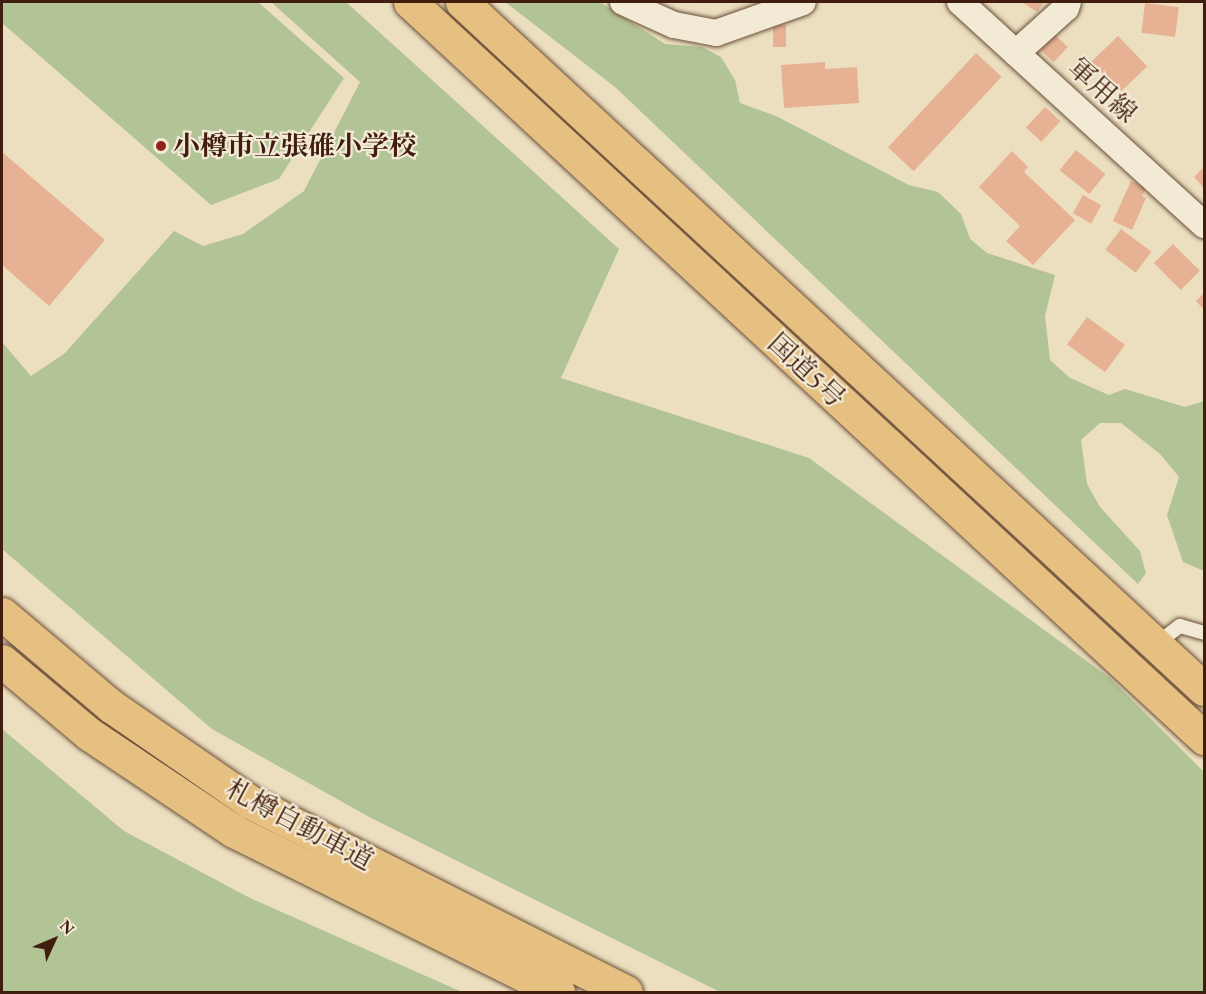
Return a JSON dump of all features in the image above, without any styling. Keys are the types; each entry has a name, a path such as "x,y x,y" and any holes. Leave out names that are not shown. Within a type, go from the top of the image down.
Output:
{"highway":[{"name":"国道5号","path":"410,2 1204,738"},
{"name":"国道5号","path":"462,2 1204,689"},
{"name":"札樽自動車道","path":"2,614 111,706 250,802 626,993"},
{"name":"札樽自動車道","path":"2,661 89,734 234,831 558,993"}],"street":[{"path":"623,2 674,25 716,33 803,2"},
{"name":"軍用線","path":"960,2 1204,225"},
{"path":"1016,53 1066,8 1068,2"}],"lane":[{"path":"1156,645 1180,626 1204,633"}],"green space":[{"path":"2,2 258,2 344,78 279,179 211,205 2,23"},
{"path":"271,2 346,2 619,249 561,378 809,458 1110,678 1204,772 1204,992 720,992 371,818 212,729 2,549 2,342 31,376 65,353 174,231 203,246 243,234 304,191 360,82"},
{"path":"505,2 600,2 665,44 702,47 721,57 735,80 740,103 776,116 909,185 938,192 961,214 970,239 987,253 1055,275 1045,316 1050,360 1070,378 1109,395 1125,389 1185,407 1204,401 1204,571 1183,562 1167,515 1179,477 1160,454 1121,423 1100,423 1081,440 1087,484 1100,507 1140,551 1146,573 1138,584 615,87"},
{"path":"2,729 124,831 250,898 462,992 2,992"}],"building":[{"path":"1022,2 1044,2 1037,12"},
{"path":"1145,3 1179,7 1175,37 1141,33"},
{"path":"773,25 786,25 786,47 773,47"},
{"path":"1054,34 1068,47 1054,62 1040,49"},
{"path":"1118,36 1147,66 1121,92 1091,62"},
{"path":"976,53 1002,77 914,171 888,147"},
{"path":"825,62 825,69 857,67 859,103 784,108 781,65"},
{"path":"1045,107 1060,121 1041,142 1026,127"},
{"path":"1076,150 1106,174 1089,194 1060,170"},
{"path":"1012,151 1028,167 1024,172 1075,220 1033,265 1006,241 1020,226 979,187"},
{"path":"2,152 105,240 49,306 2,265"},
{"path":"1204,167 1204,188 1194,177"},
{"path":"1131,181 1146,188 1142,196 1146,198 1132,230 1113,221"},
{"path":"1083,195 1101,205 1091,224 1073,213"},
{"path":"1121,229 1151,252 1136,273 1105,250"},
{"path":"1173,244 1200,271 1181,290 1154,263"},
{"path":"1204,293 1204,310 1196,301"},
{"path":"1087,317 1125,345 1105,372 1067,345"}],"place":[{"name":"小樽市立張碓小学校","path":"161,146"}]}
